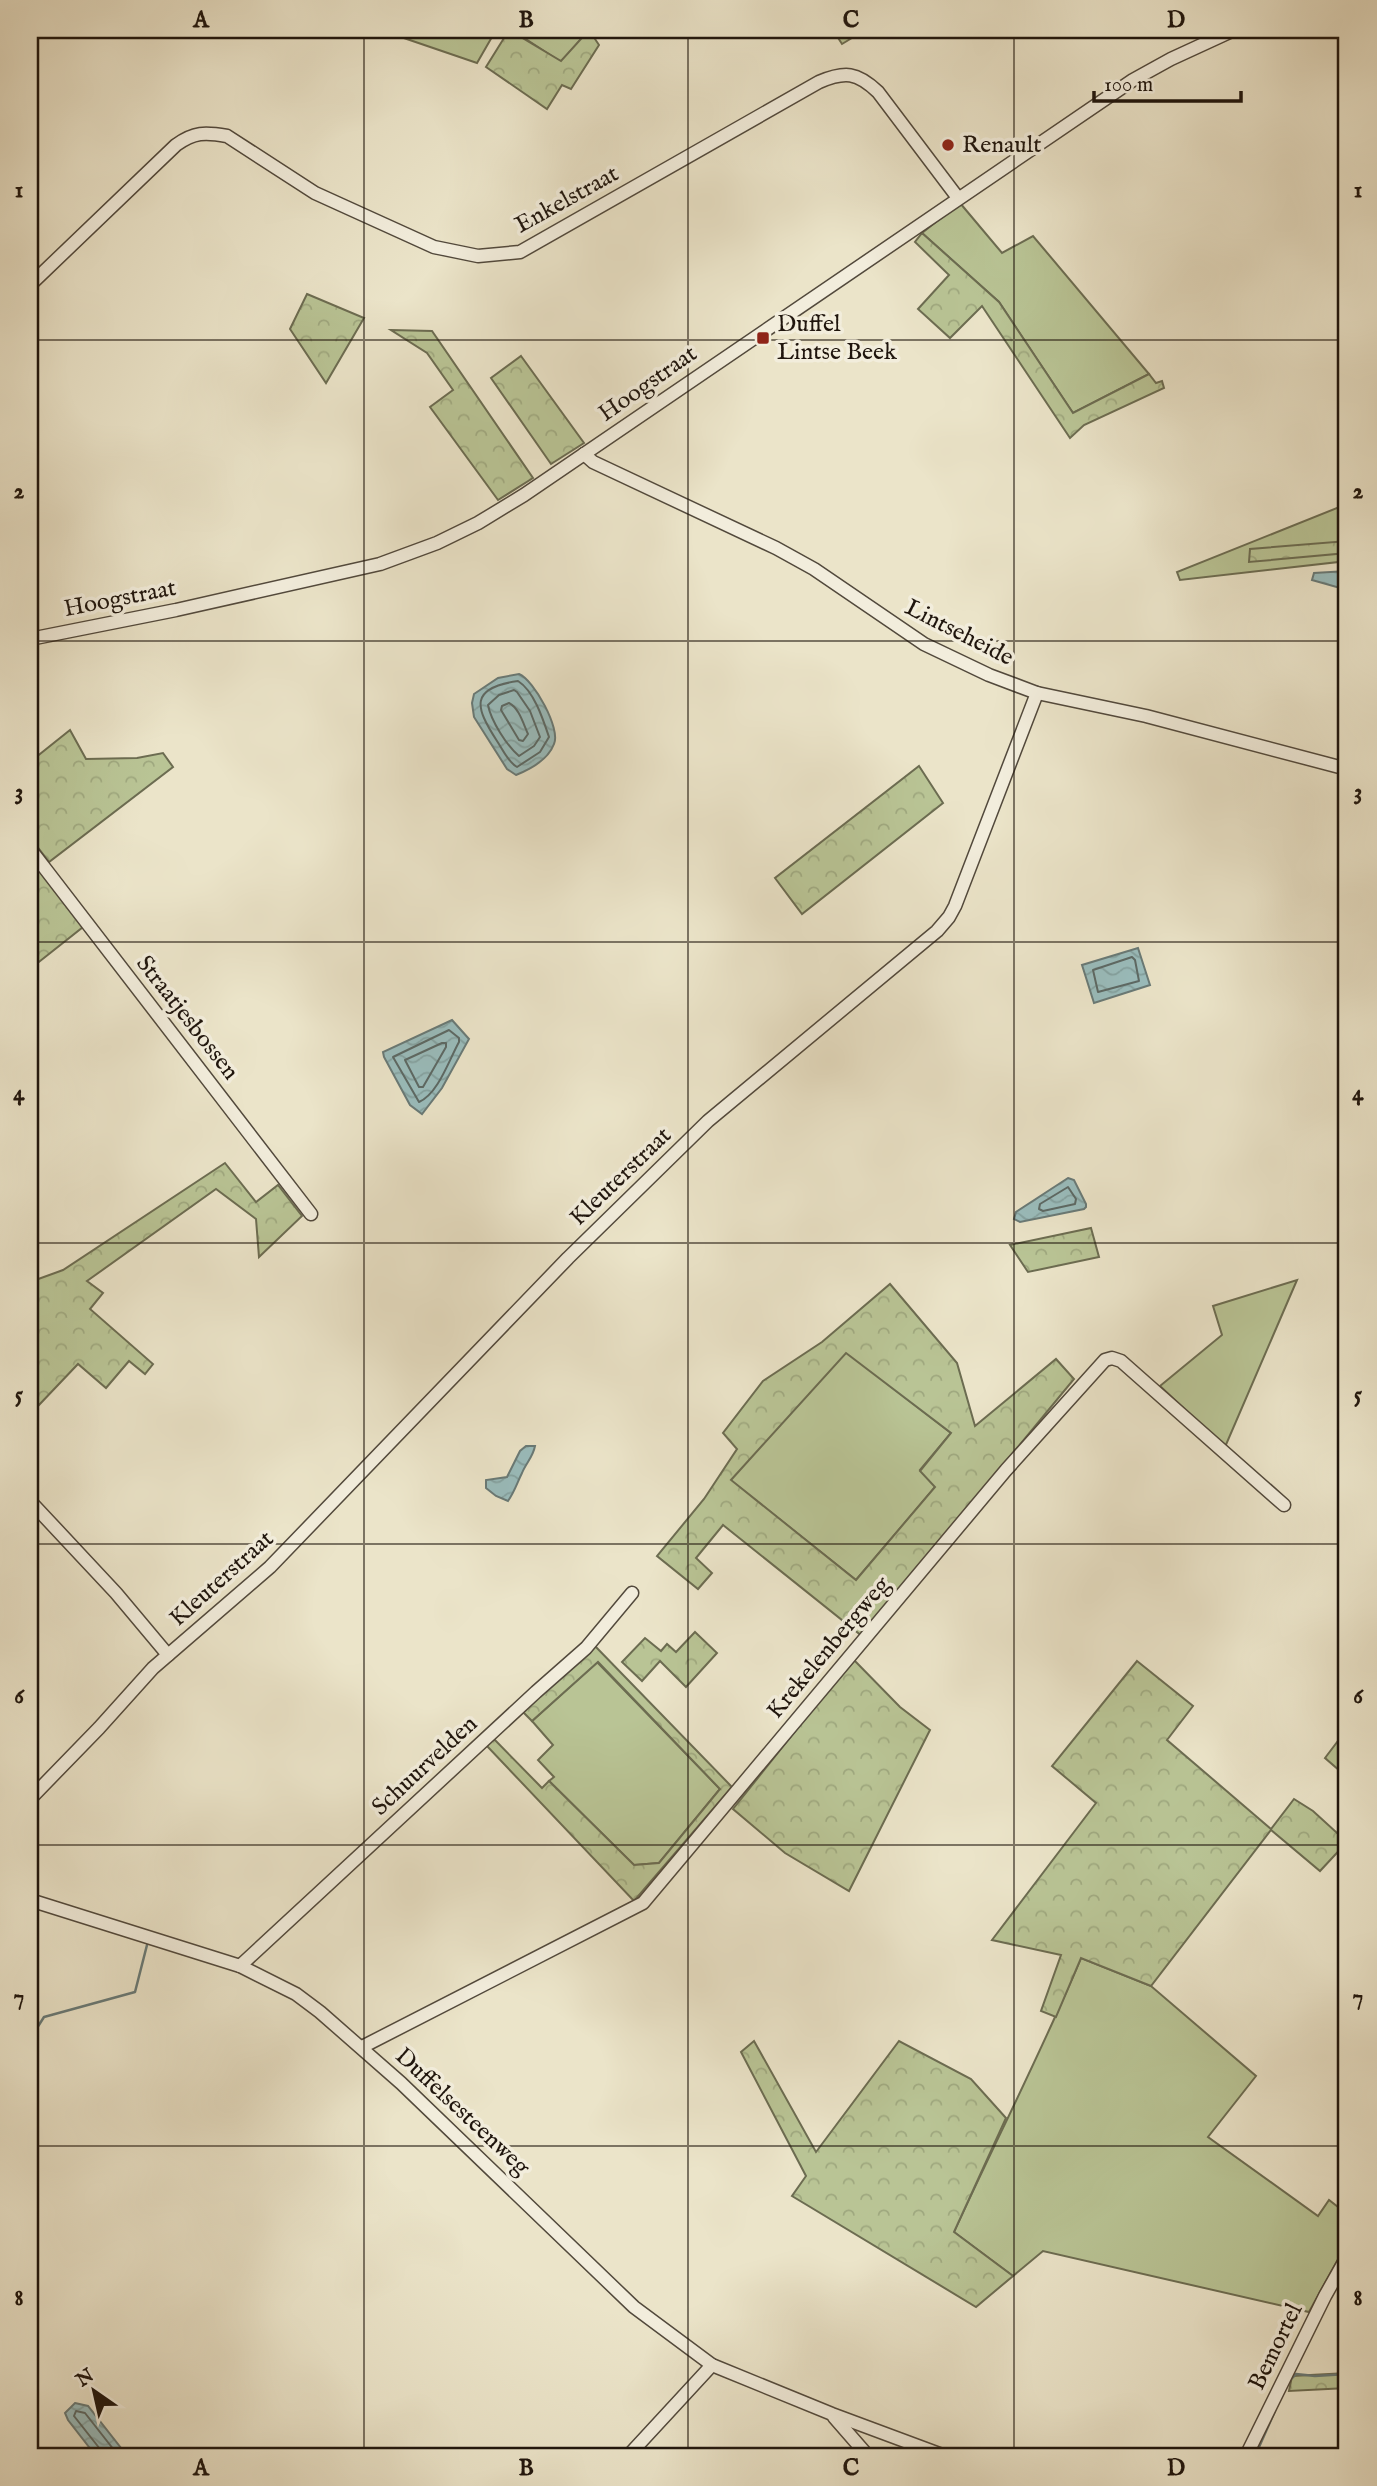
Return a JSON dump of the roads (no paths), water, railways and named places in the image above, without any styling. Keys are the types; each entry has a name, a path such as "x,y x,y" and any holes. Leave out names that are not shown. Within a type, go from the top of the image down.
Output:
{"street":[{"name":"Hoogstraat","path":"30,639 176,610 380,564 437,544 478,523 584,454 1133,80 1234,30"},
{"name":"Enkelstraat","path":"30,285 176,145 190,135 212,133 227,136 315,193 434,247 478,256 503,254 520,252 819,82 836,75 856,75 866,80 878,92 958,198"},
{"name":"Lintseheide","path":"584,454 593,461 814,569 924,644 989,675 1037,693 1146,716 1347,769"},
{"name":"Kleuterstraat","path":"30,1798 168,1655 279,1558 568,1258 708,1121 937,931 954,906 1037,693"},
{"name":"Straatjesbossen","path":"30,849 311,1214"},
{"name":"Krekelenbergweg","path":"362,2047 643,1903 1006,1470 1105,1360 1112,1358 1121,1361 1284,1505"},
{"name":"Kleuterstraat","path":"30,1501 168,1655"},
{"name":"Schuurvelden","path":"240,1966 586,1648 632,1593"},
{"name":"Duffelsesteenweg","path":"30,1900 240,1966 296,1994 362,2047 634,2307 712,2365 945,2456"},
{"name":"Bemortel","path":"1246,2456 1347,2258"},
{"path":"628,2456 712,2365"},
{"name":"Duffelsesteenweg","path":"832,2414 868,2456"}],"water":[{"path":"1347,571 1347,590 1312,580 1314,573"},
{"path":"519,674 539,695 550,717 555,737 551,750 543,759 516,775 507,769 474,717 472,703 474,694 498,678"},
{"path":"1138,948 1150,985 1094,1003 1082,965"},
{"path":"452,1020 469,1039 442,1088 422,1114 410,1105 383,1052"},
{"path":"1068,1178 1074,1180 1086,1204 1084,1209 1020,1222 1014,1219 1016,1212"},
{"path":"526,1446 535,1446 508,1501 496,1496 486,1488 486,1480 507,1477 520,1451"},
{"path":"75,2403 88,2406 121,2448 119,2456 96,2456 65,2413"}],"waterway":[{"path":"30,2039 44,2017 135,1992 147,1945"},
{"path":"1290,2380 1296,2374 1347,2374"},
{"path":"1255,2456 1275,2411"}],"place":[{"name":"Renault","path":"948,145"},
{"name":"Duffel Lintse Beek","path":"763,338"}]}
